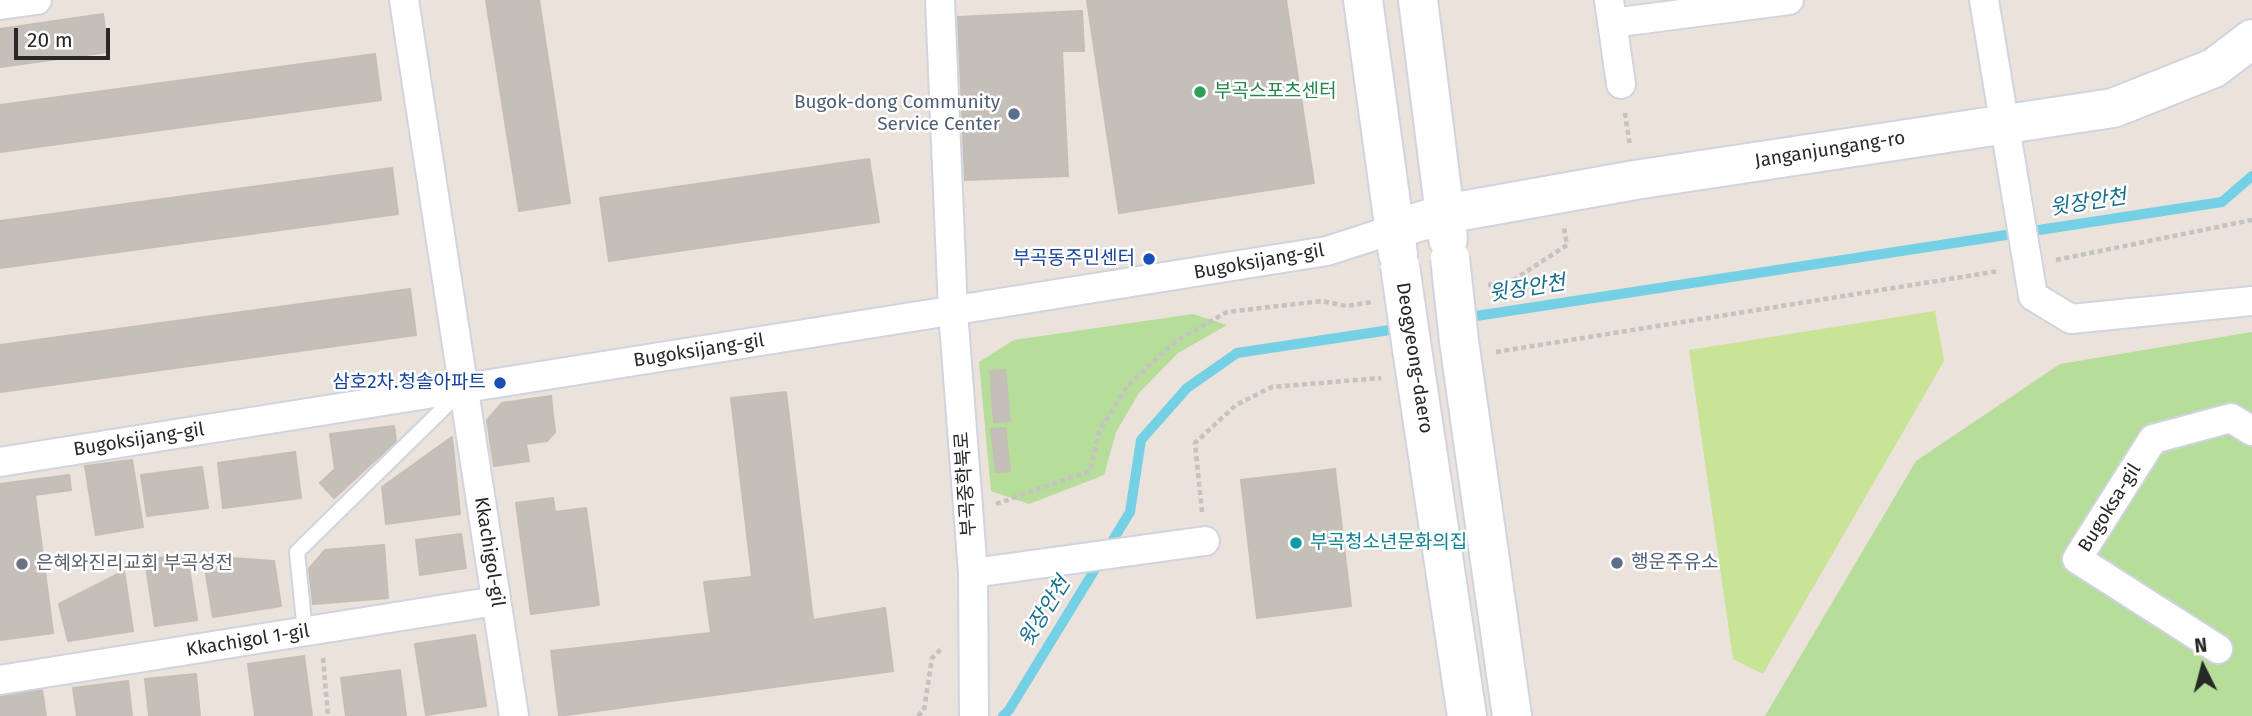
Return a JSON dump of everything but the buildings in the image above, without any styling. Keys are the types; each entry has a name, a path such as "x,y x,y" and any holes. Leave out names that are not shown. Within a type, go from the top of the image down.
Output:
{"street":[{"path":"0,5 37,0"},
{"name":"Kkachigol-gil","path":"404,0 514,716"},
{"name":"부곡중학북로","path":"940,0 953,311 973,573 974,716"},
{"name":"Deogyeong-daero","path":"1363,0 1467,716"},
{"path":"1418,0 1446,214 1460,349 1512,716"},
{"path":"1621,84 1610,11 1789,0"},
{"path":"1984,0 2033,296 2071,319 2252,301"},
{"name":"Janganjungang-ro","path":"1395,229 1446,214 1635,180 2004,122 2113,108 2214,68 2252,39"},
{"name":"Bugoksijang-gil","path":"0,462 1327,251 1395,229"},
{"name":"Bugoksa-gil","path":"2218,649 2077,559 2153,439 2231,418 2252,431"},
{"path":"973,573 1205,541"},
{"name":"Kkachigol 1-gil","path":"0,680 496,601"}],"lane":[{"path":"305,632 297,552 464,388"}],"path":[{"path":"1621,84 1635,180"},
{"path":"1512,281 1567,245 1559,193"},
{"path":"1460,349 2252,220"},
{"path":"967,515 1090,471 1099,431 1128,385 1176,341 1227,312 1322,301 1346,306"},
{"path":"1205,541 1195,443 1236,404 1272,387 1414,362"},
{"path":"918,716 924,710 932,658 975,616"},
{"path":"305,632 324,660 328,716"}],"green space":[{"path":"1935,311 1944,361 1763,674 1733,659 1689,350"},
{"path":"1193,314 1227,325 1178,353 1139,393 1116,432 1104,475 1029,504 991,491 979,362 1014,340"},
{"path":"2252,332 2252,716 1765,716 1916,461 2060,364"}],"waterway":[{"name":"윗장안천","path":"1463,318 2222,202 2252,176"},
{"name":"윗장안천","path":"1003,716 1130,512 1141,440 1187,388 1237,353 1403,328"}],"place":[{"name":"부곡스포츠센터","path":"1200,92"},
{"name":"Bugok-dong Community Service Center","path":"1014,114"},
{"name":"부곡동주민센터","path":"1149,259"},
{"name":"삼호2차.청솔아파트","path":"500,383"},
{"name":"부곡청소년문화의집","path":"1296,543"},
{"name":"행운주유소","path":"1617,563"},
{"name":"은혜와진리교회 부곡성전","path":"22,564"}]}
